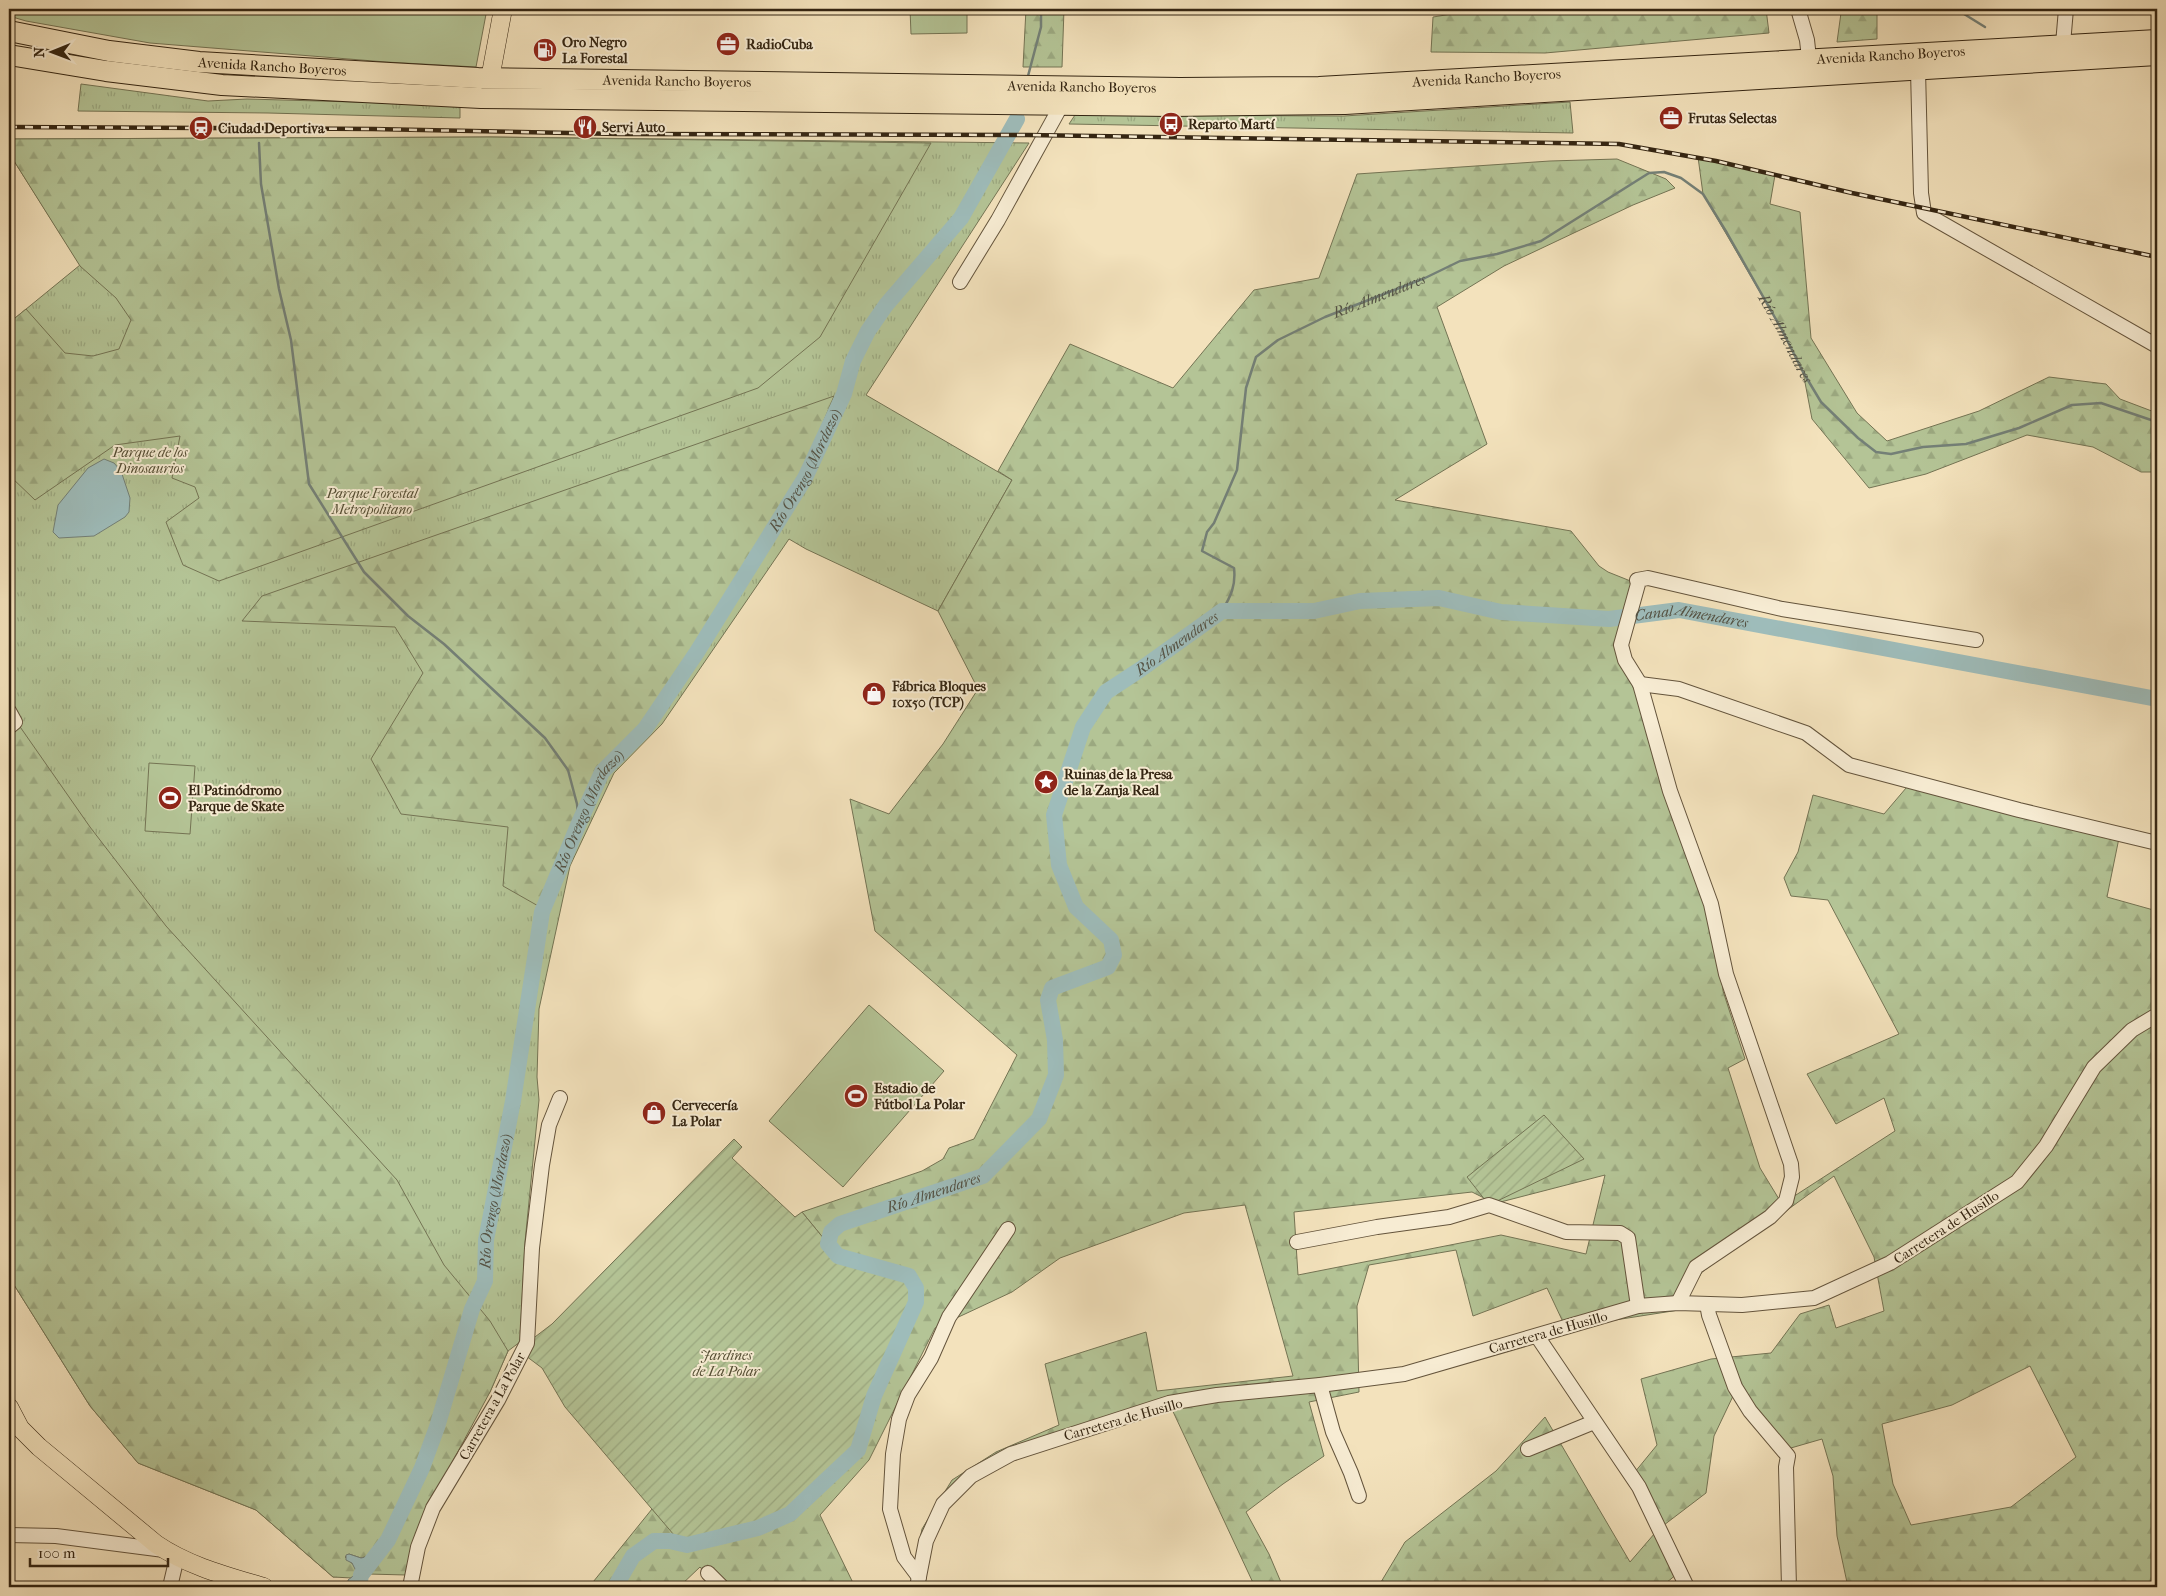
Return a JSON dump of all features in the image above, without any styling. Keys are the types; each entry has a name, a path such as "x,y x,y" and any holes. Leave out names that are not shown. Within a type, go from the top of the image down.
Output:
{"highway":[{"name":"Avenida Rancho Boyeros","path":"9,31 109,51 199,62 480,78 1004,95"},
{"name":"Avenida Rancho Boyeros","path":"9,55 106,71 222,85 446,96 529,98 1039,95 1319,88 1809,58 2157,40"},
{"name":"Avenida Rancho Boyeros","path":"1039,95 1062,104 1171,106 1345,104 2157,56"},
{"path":"446,96 474,94 480,78 529,98"}],"main road":[{"path":"480,78 493,9"},
{"path":"480,78 503,9"},
{"path":"9,1407 20,1428 39,1447 171,1553 264,1587"}],"street":[{"path":"1798,9 1807,40 1809,58"},
{"path":"2063,44 2066,9"},
{"path":"1918,70 1924,213 2157,346"},
{"path":"960,282 998,220 1062,104"},
{"path":"1678,1303 1696,1267 1770,1217 1786,1201 1792,1177 1791,1164 1726,974 1711,904 1670,791 1640,684 1624,660 1621,645 1638,584 1637,580 1648,578 1782,609 1976,640"},
{"path":"1640,684 1680,689 1806,733 1850,765 2019,810 2157,843"},
{"name":"Carretera de Husillo","path":"918,1582 926,1541 943,1504 971,1476 1011,1454 1169,1403 1217,1395 1320,1385 1422,1370 1638,1306 1678,1303 1742,1305 1814,1298 1898,1258 2017,1182 2046,1146 2094,1067 2132,1030 2157,1015"},
{"name":"Carretera a La Polar","path":"410,1587 418,1547 433,1508 498,1400 528,1343 532,1248 542,1165 549,1125 560,1098"},
{"path":"1297,1242 1378,1227 1449,1217 1489,1205 1566,1232 1620,1233 1628,1238 1638,1306"},
{"path":"918,1582 904,1557 890,1509 892,1472 899,1419 908,1395 931,1358 950,1317 1008,1229"},
{"path":"1707,1304 1709,1315 1735,1387 1754,1416 1788,1456 1786,1467 1789,1587"},
{"path":"1537,1336 1639,1487 1687,1587"},
{"path":"1320,1385 1332,1432 1351,1473 1359,1496"},
{"path":"1528,1448 1594,1422"},
{"path":"9,1535 56,1536 171,1553 171,1586"},
{"path":"708,1573 722,1587"}],"green space":[{"path":"9,9 487,9 476,67 386,62 150,43 26,21 9,16"},
{"path":"910,9 967,9 967,33 911,34"},
{"path":"1026,9 1064,9 1062,67 1023,67"},
{"path":"1516,9 1766,9 1769,33 1545,53 1431,52 1433,17 1471,11 1516,11"},
{"path":"1840,9 1877,9 1877,39 1837,42"},
{"path":"81,84 208,101 247,99 460,105 460,118 78,111"},
{"path":"1570,102 1573,133 1069,124 1075,115 1344,116"},
{"name":"Parque Forestal Metropolitano","path":"490,137 1029,143 866,395 1012,480 938,611 806,549 789,539 662,724 614,773 570,866 539,1009 537,1077 539,1100 525,1242 520,1342 508,1351 490,1392 368,1574 333,1577 256,1510 138,1463 90,1406 11,1280 9,1272 9,323 80,265 9,153 9,139"},
{"path":"490,137 931,143 820,337 758,388 219,581 183,565 166,522 199,498 195,487 172,478 180,436 115,445 35,500 9,475 9,323 26,309 65,353 93,356 119,349 131,320 116,298 80,266 9,153 9,139"},
{"path":"1698,157 1775,175 1770,204 1800,212 1811,338 1857,413 1887,441 1979,411 2049,377 2106,384 2120,399 2157,413 2157,472 2141,472 2093,447 2027,435 1926,474 1869,488 1812,419 1803,372 1782,330 1703,194"},
{"path":"1617,159 1666,179 1675,188 1633,205 1504,266 1437,307 1487,444 1395,500 1571,531 1599,566 1608,572 1638,584 1621,645 1719,943 1723,991 1745,1059 1728,1068 1760,1168 1782,1204 1895,1131 1884,1098 1836,1124 1807,1074 1899,1034 1828,900 1791,896 1784,878 1798,852 1813,795 1884,814 1912,781 2120,833 2107,897 2157,911 2157,1587 1848,1587 1837,1536 1833,1476 1822,1439 1777,1452 1734,1394 1714,1436 1706,1493 1664,1525 1677,1574 1661,1587 1378,1587 1405,1542 1496,1471 1545,1417 1630,1562 1655,1533 1630,1478 1657,1445 1641,1379 1711,1359 1771,1353 1800,1314 1829,1305 1836,1328 1884,1311 1874,1257 1834,1176 1702,1272 1679,1310 1583,1325 1547,1339 1583,1395 1572,1401 1530,1334 1563,1322 1547,1288 1473,1316 1456,1250 1369,1265 1357,1306 1359,1392 1309,1402 1324,1456 1246,1512 1269,1554 1283,1587 1255,1587 1169,1403 1011,1454 943,1504 917,1587 910,1587 922,1529 952,1480 996,1452 1059,1425 1045,1364 1146,1332 1157,1391 1293,1376 1245,1205 1184,1213 1060,1258 1012,1292 935,1328 869,1460 820,1515 855,1587 717,1587 700,1567 679,1587 589,1587 652,1509 687,1545 758,1528 790,1514 858,1450 874,1396 893,1352 909,1276 838,1256 802,1212 922,1171 943,1159 949,1148 974,1139 1017,1055 875,931 850,799 889,814 943,744 978,689 938,611 1012,480 998,471 1070,344 1173,388 1254,290 1319,278 1357,174 1550,161","holes":["1605,1175 1586,1254 1501,1235 1298,1275 1294,1212 1472,1192 1484,1198 1489,1205","2030,1366 2076,1457 2011,1507 1911,1525 1893,1484 1882,1424 1952,1405"]},
{"path":"834,396 801,476 694,645 642,723 600,770 574,825 540,907 503,886 508,827 401,814 371,759 423,673 395,627 242,621 262,596"},
{"path":"9,711 90,827 166,926 397,1180 444,1265 490,1321 508,1351 490,1392 448,1470 406,1575 368,1574 370,1567 368,1556 361,1558 349,1554 345,1557 356,1567 356,1576 352,1578 333,1577 256,1510 138,1463 90,1406 11,1280 9,1272"},
{"name":"El Patinódromo Parque de Skate","path":"149,763 195,766 190,834 145,831"},
{"name":"Estadio de Fútbol La Polar","path":"869,1005 944,1071 843,1187 769,1121"},
{"path":"1544,1115 1584,1159 1489,1205 1467,1177"},
{"name":"Jardines de La Polar","path":"734,1139 742,1147 732,1158 795,1217 802,1212 838,1256 909,1276 916,1288 916,1302 874,1396 858,1450 790,1514 758,1528 687,1545 674,1535 565,1407 542,1368 522,1353 527,1343 552,1324"}],"water":[{"path":"104,459 114,463 121,471 130,498 129,512 125,517 94,536 59,538 53,532 58,505 88,468"},
{"path":"349,1554 361,1558 375,1555 368,1574 366,1587 348,1587 348,1580 357,1573 352,1563 346,1560 346,1555"}],"waterway":[{"path":"1028,76 1041,27 1041,9"},
{"path":"1956,9 1985,27"},
{"name":"Río Orengo (Mordazo)","path":"359,1587 361,1575 388,1540 422,1468 437,1427 472,1309 485,1281 486,1240 513,1101 542,912 579,823 602,772 645,729 697,652 805,478 844,394 853,361 868,331 886,305 961,218 1017,119"},
{"path":"259,143 261,184 279,289 291,340 309,484 364,572 408,616 444,644 545,738 568,770 577,804 579,823"},
{"name":"Río Almendares","path":"1222,611 1232,590 1234,568 1202,551 1207,532 1214,523 1237,470 1246,388 1256,357 1278,340 1325,317 1425,278 1460,261 1497,254 1541,241 1649,173 1664,172 1681,178 1703,194 1727,233 1821,402 1858,438 1876,452 1891,454 1923,447 1966,444 2019,428 2072,405 2101,403 2157,422"},
{"name":"Río Almendares","path":"615,1587 633,1556 654,1541 670,1541 687,1545 758,1528 790,1514 858,1450 874,1396 916,1302 916,1288 909,1276 838,1256 828,1244 831,1232 840,1224 983,1176 1039,1119 1056,1075 1055,1040 1048,1000 1052,988 1108,967 1114,955 1111,940 1076,907 1059,865 1054,815 1083,727 1106,692 1222,611 1314,611 1360,601 1439,598 1501,612 1609,619 1679,610 2157,699"}],"railway":[{"path":"9,127 373,129 619,134 1028,135 1619,144 1716,161 1852,193 2157,257"}],"place":[{"name":"RadioCuba","path":"728,44"},
{"name":"Oro Negro La Forestal","path":"545,50"},
{"name":"Frutas Selectas","path":"1671,118"},
{"name":"Reparto Martí","path":"1171,124"},
{"name":"Servi Auto","path":"585,127"},
{"name":"Ciudad Deportiva","path":"201,128"},
{"name":"Fábrica Bloques 10x50 (TCP)","path":"874,694"},
{"name":"Ruinas de la Presa de la Zanja Real","path":"1046,782"},
{"name":"El Patinódromo Parque de Skate","path":"170,798"},
{"name":"Estadio de Fútbol La Polar","path":"856,1096"},
{"name":"Cervecería La Polar","path":"654,1113"}],"park label":[{"name":"Parque de los Dinosaurios","path":"150,460"}],"water label":[{"name":"Canal Almendares","path":"1691,621"}]}
